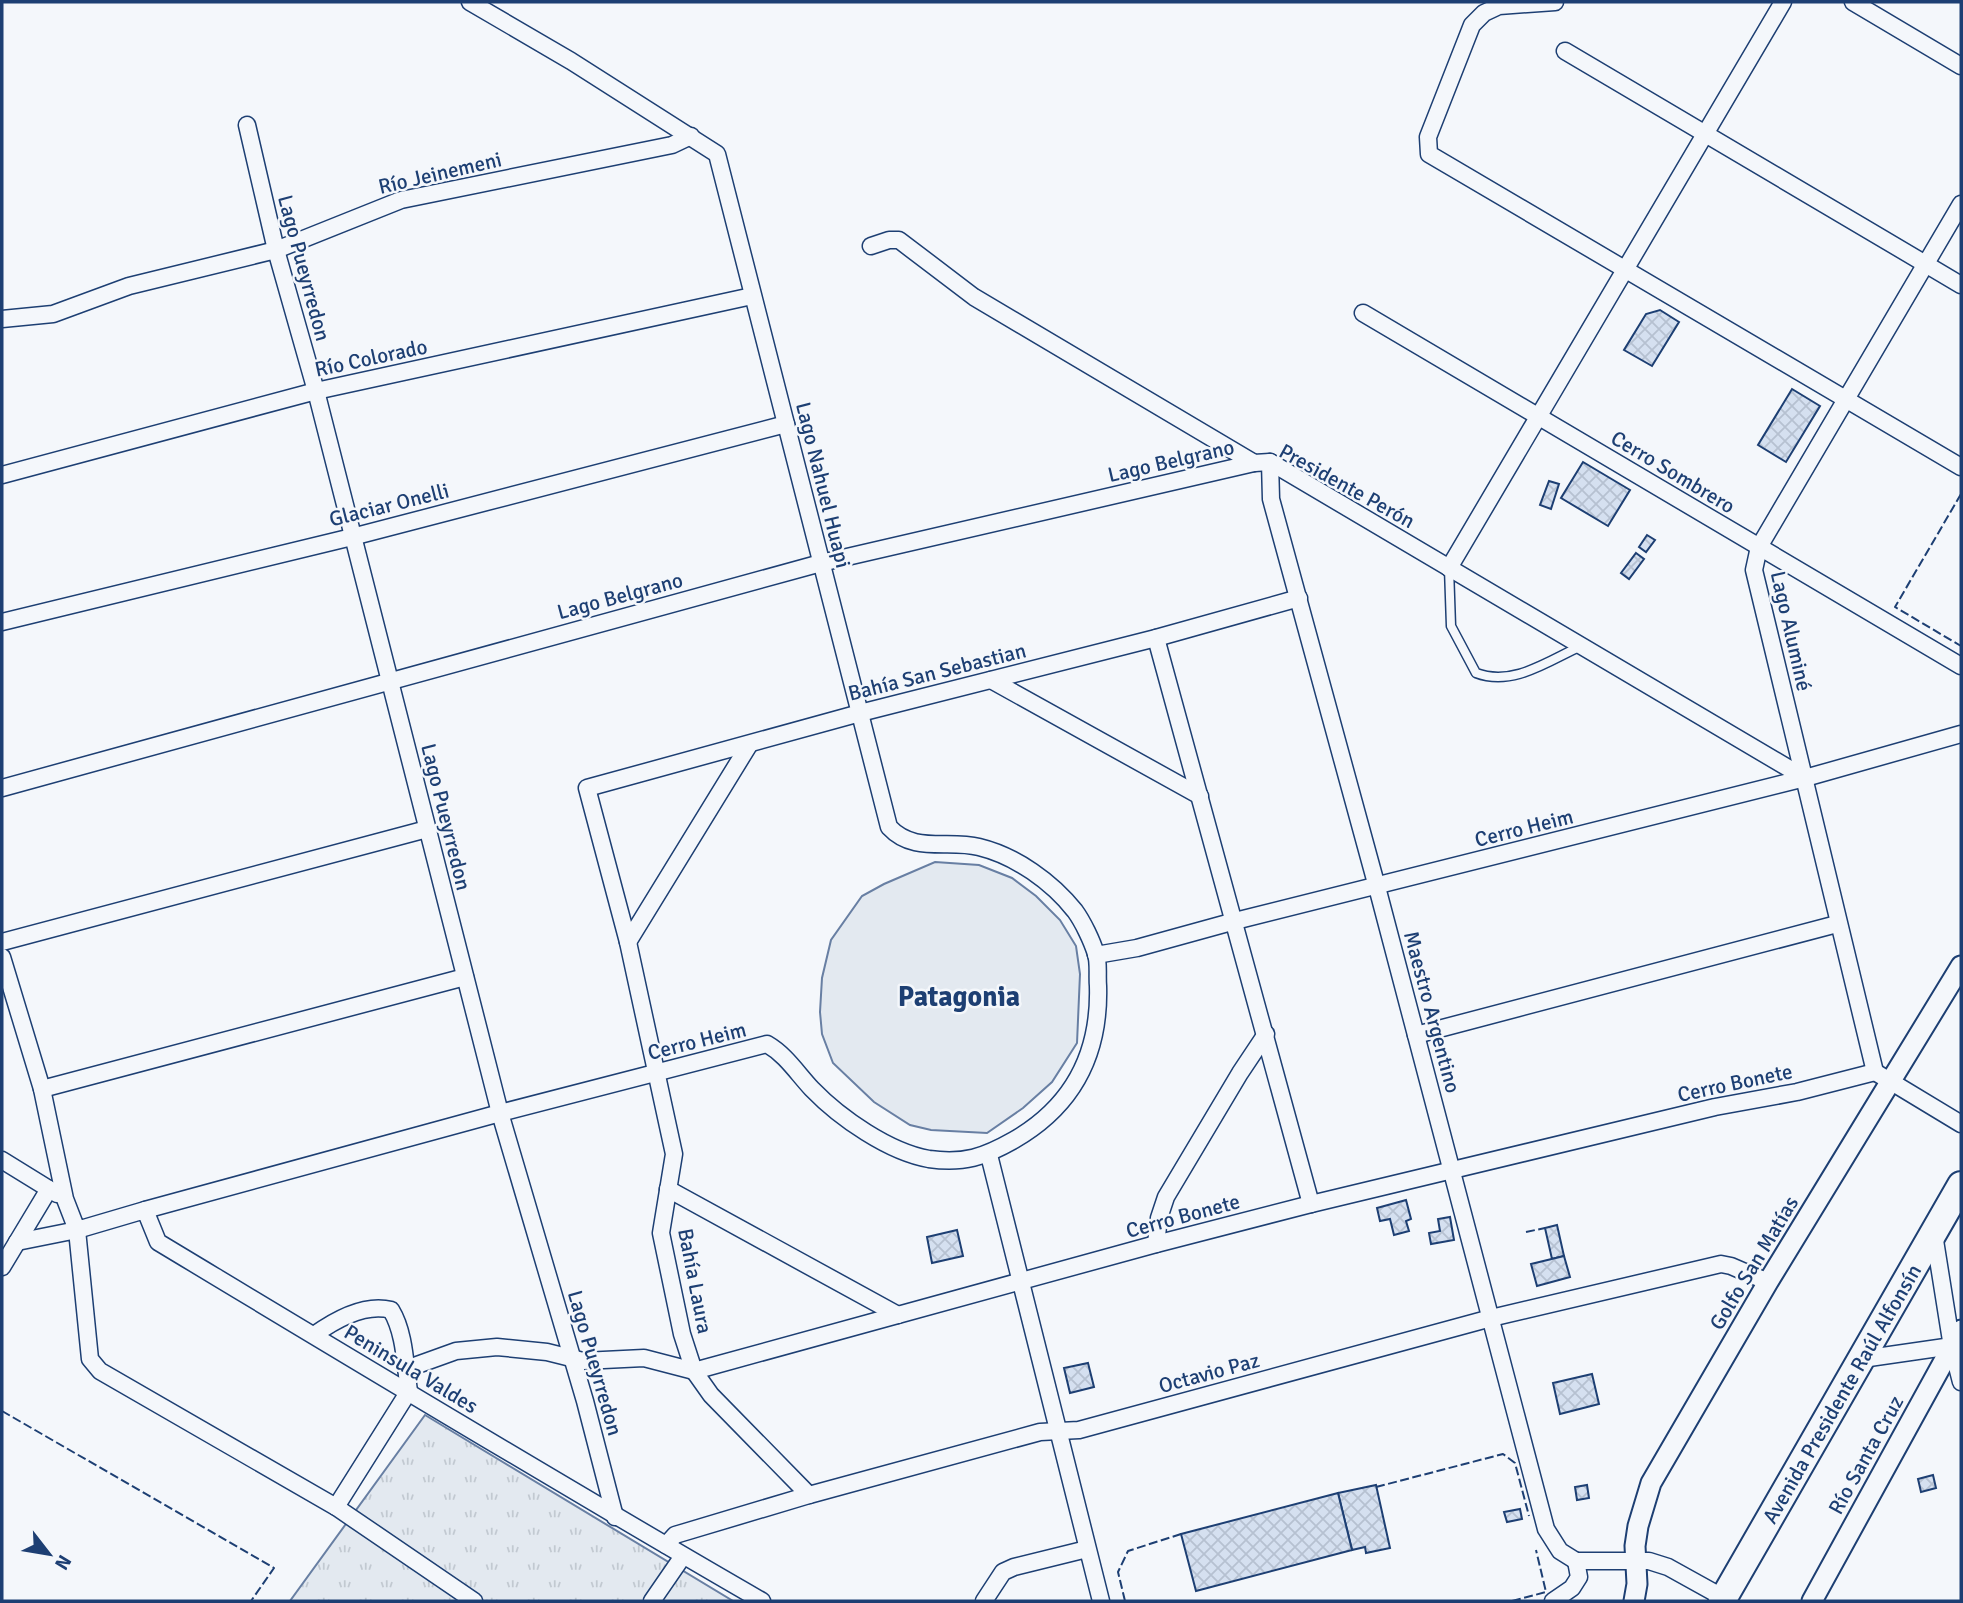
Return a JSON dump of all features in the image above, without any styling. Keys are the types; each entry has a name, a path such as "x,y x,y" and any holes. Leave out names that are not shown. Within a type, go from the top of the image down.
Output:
{"highway":[{"name":"Avenida Presidente Raúl Alfonsín","path":"1723,1600 1961,1185"}],"street":[{"path":"470,2 691,136"},
{"path":"1555,2 1499,6 1484,13 1472,25 1428,137 1429,154 1961,467"},
{"path":"1449,568 1783,2"},
{"path":"1853,2 1961,66"},
{"path":"1565,51 1961,285"},
{"name":"Lago Pueyrredon","path":"247,125 275,250 316,391 500,1113 615,1517"},
{"name":"Lago Nahuel Huapi","path":"691,136 717,154 889,828"},
{"name":"Río Jeinemeni","path":"2,319 53,314 129,286 275,250 401,200 672,145 691,136"},
{"name":"Lago Aluminé","path":"1883,1077 1837,924 1805,778 1754,570 1759,547 1961,204"},
{"name":"Presidente Perón","path":"871,246 899,240 974,297 1449,568 1805,778"},
{"name":"Río Colorado","path":"2,475 316,391 752,296"},
{"name":"Cerro Sombrero","path":"1363,313 1961,666"},
{"name":"Glaciar Onelli","path":"2,622 352,537 786,424"},
{"name":"Lago Belgrano","path":"2,788 821,563 1262,463"},
{"name":"Maestro Argentino","path":"1262,463 1546,1529 1560,1551 1576,1561"},
{"name":"Bahía San Sebastian","path":"587,788 1298,598"},
{"path":"1156,638 1311,1204"},
{"path":"991,680 1200,796"},
{"name":"Cerro Heim","path":"1096,955 1137,948 1805,778 1961,734"},
{"path":"628,942 748,745"},
{"name":"Bahía Laura","path":"587,788 628,942 674,1154 661,1233 682,1334 694,1371 711,1395 810,1495"},
{"name":"Cerro Heim","path":"145,1210 500,1113 767,1044 780,1051 814,1091 852,1122 896,1150 927,1159 959,1162 989,1155 1039,1126 1062,1104 1080,1076 1092,1037 1098,1003 1096,955 1076,913 1050,885 1013,859 978,846 913,843 898,837 889,828"},
{"path":"2,942 427,829"},
{"path":"1416,1035 1837,924"},
{"path":"2,957 42,1089 65,1199 76,1230 90,1359 100,1371 337,1507 474,1601"},
{"name":"Golfo San Matías","path":"1634,1601 1638,1527 1651,1483 1883,1077 1961,966"},
{"path":"42,1089 465,977"},
{"path":"1156,1244 1159,1217 1166,1197 1266,1034"},
{"path":"1883,1077 1961,1124"},
{"name":"Cerro Bonete","path":"694,1371 1311,1204 1715,1107 1883,1077"},
{"path":"989,1155 1101,1601"},
{"path":"2,1160 65,1199"},
{"path":"2,1267 49,1189"},
{"path":"668,1189 898,1314"},
{"path":"17,1242 76,1230 145,1210"},
{"name":"Peninsula Valdes","path":"145,1210 158,1242 615,1517 762,1601"},
{"path":"1934,1234 1958,1341 1961,1382"},
{"name":"Octavio Paz","path":"666,1545 674,1535 810,1495 1027,1436 1058,1430 1079,1430 1491,1318 1721,1264 1768,1282"},
{"path":"313,1335 346,1316 381,1307 391,1310 398,1321 406,1369 409,1391 337,1507"},
{"path":"1862,1359 1958,1341"},
{"name":"Río Santa Cruz","path":"1812,1601 1958,1341"},
{"path":"406,1369 456,1351 497,1347 547,1352 590,1361 644,1358 694,1371"},
{"path":"984,1601 1003,1573 1014,1567 1087,1549"},
{"path":"652,1601 683,1556"},
{"path":"1553,1601 1573,1588 1579,1577 1576,1561 1635,1560 1668,1567 1723,1600"}],"lane":[{"path":"1449,568 1451,626 1476,673 1487,677 1507,678 1582,646"}],"green space":[{"path":"935,862 979,865 1012,878 1036,896 1060,920 1076,946 1080,974 1077,1043 1052,1082 1023,1108 987,1133 931,1130 910,1125 874,1102 833,1063 822,1034 822,978 831,940 862,896"},
{"path":"425,1415 733,1601 290,1601"}],"building":[{"path":"1660,310 1679,322 1652,366 1624,350 1646,314"},
{"path":"1792,389 1820,406 1786,462 1758,445"},
{"path":"1583,462 1630,490 1608,526 1561,498"},
{"path":"1549,481 1559,484 1551,509 1540,505"},
{"path":"1647,535 1655,540 1646,552 1639,547"},
{"path":"1636,553 1644,559 1629,579 1621,573"},
{"path":"1406,1200 1411,1219 1406,1221 1409,1231 1394,1235 1390,1219 1380,1221 1377,1208"},
{"path":"1450,1217 1454,1240 1431,1244 1429,1233 1440,1231 1438,1219"},
{"path":"1557,1225 1564,1256 1552,1259 1545,1228"},
{"path":"957,1230 963,1256 932,1263 927,1237"},
{"path":"1564,1256 1570,1277 1537,1286 1531,1264"},
{"path":"1088,1363 1094,1387 1070,1393 1064,1368"},
{"path":"1592,1374 1599,1404 1560,1414 1553,1383"},
{"path":"1933,1475 1936,1488 1921,1492 1918,1479"},
{"path":"1376,1485 1390,1548 1366,1553 1365,1547 1352,1550 1338,1493"},
{"path":"1587,1485 1589,1498 1577,1500 1575,1487"},
{"path":"1338,1493 1352,1550 1196,1591 1181,1534"},
{"path":"1520,1509 1522,1519 1507,1522 1504,1512"}],"fence":[{"path":"1961,494 1895,607 1961,646"},
{"path":"1526,1232 1545,1228"},
{"path":"2,1411 274,1568 251,1601"},
{"path":"1376,1487 1503,1454 1515,1463 1529,1516"},
{"path":"1125,1601 1118,1572 1128,1551 1181,1534"},
{"path":"1512,1601 1546,1592 1536,1550"}],"district":[{"name":"Patagonia","path":"959,996"}]}
